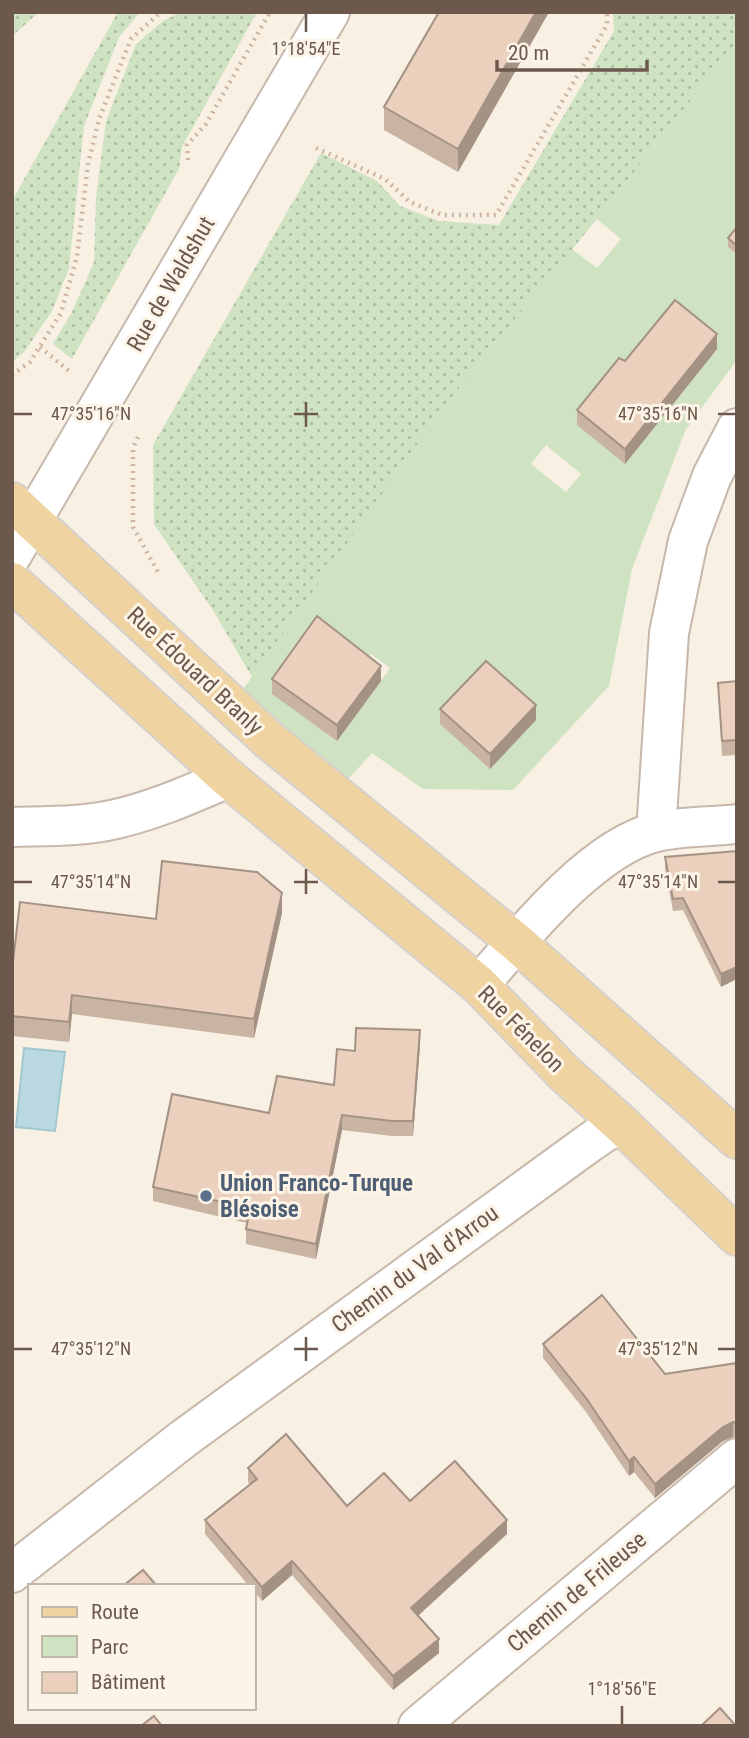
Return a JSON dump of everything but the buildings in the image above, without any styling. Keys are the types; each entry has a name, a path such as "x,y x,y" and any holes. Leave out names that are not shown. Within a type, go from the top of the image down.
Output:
{"main road":[{"name":"Rue Édouard Branly","path":"22,512 269,740 516,942"},
{"path":"12,582 228,778"},
{"name":"Rue Fénelon","path":"228,778 479,985 564,1073 737,1236"},
{"path":"516,942 737,1139"}],"street":[{"name":"Rue de Waldshut","path":"12,555 22,512 330,12"},
{"path":"656,832 669,633 688,541 712,476 737,428"},
{"path":"12,827 113,820 165,804 228,778"},
{"path":"479,985 575,880 626,844 656,832 737,824"},
{"name":"Chemin du Val d'Arrou","path":"12,1573 183,1439 589,1143 622,1125"},
{"name":"Chemin de Frileuse","path":"418,1726 737,1458"}],"path":[{"path":"12,375 30,362 61,313 77,256 88,164 99,119 131,39 162,12"},
{"path":"206,124 270,12"},
{"path":"316,148 386,179 410,202 442,215 496,215 607,25 607,12"},
{"path":"40,347 76,377"},
{"path":"143,428 133,448 133,527 160,575"}],"green space":[{"path":"12,12 39,12 12,36"},
{"path":"118,12 140,12 119,37 84,126 69,268 52,311 24,352 12,362 12,201"},
{"path":"181,12 257,12 182,147 179,169 72,359 53,344 72,312 94,262 96,198 106,121 136,44 163,21"},
{"path":"613,12 737,12 737,42 473,370 252,677 214,612 154,524 153,445 321,153 377,181 400,206 439,221 499,225 614,31"},
{"path":"737,42 737,235 728,247 737,254 737,360 686,429 632,569 609,686 513,790 423,789 372,753 341,787 239,695 436,418 572,249 597,268 621,239 597,219","holes":["546,445 581,474 566,492 531,464","371,654 390,668 337,740 362,667"]}],"water":[{"path":"24,1048 65,1052 55,1131 16,1127"}],"place":[{"name":"Union Franco-Turque Blésoise","path":"206,1196"}]}
